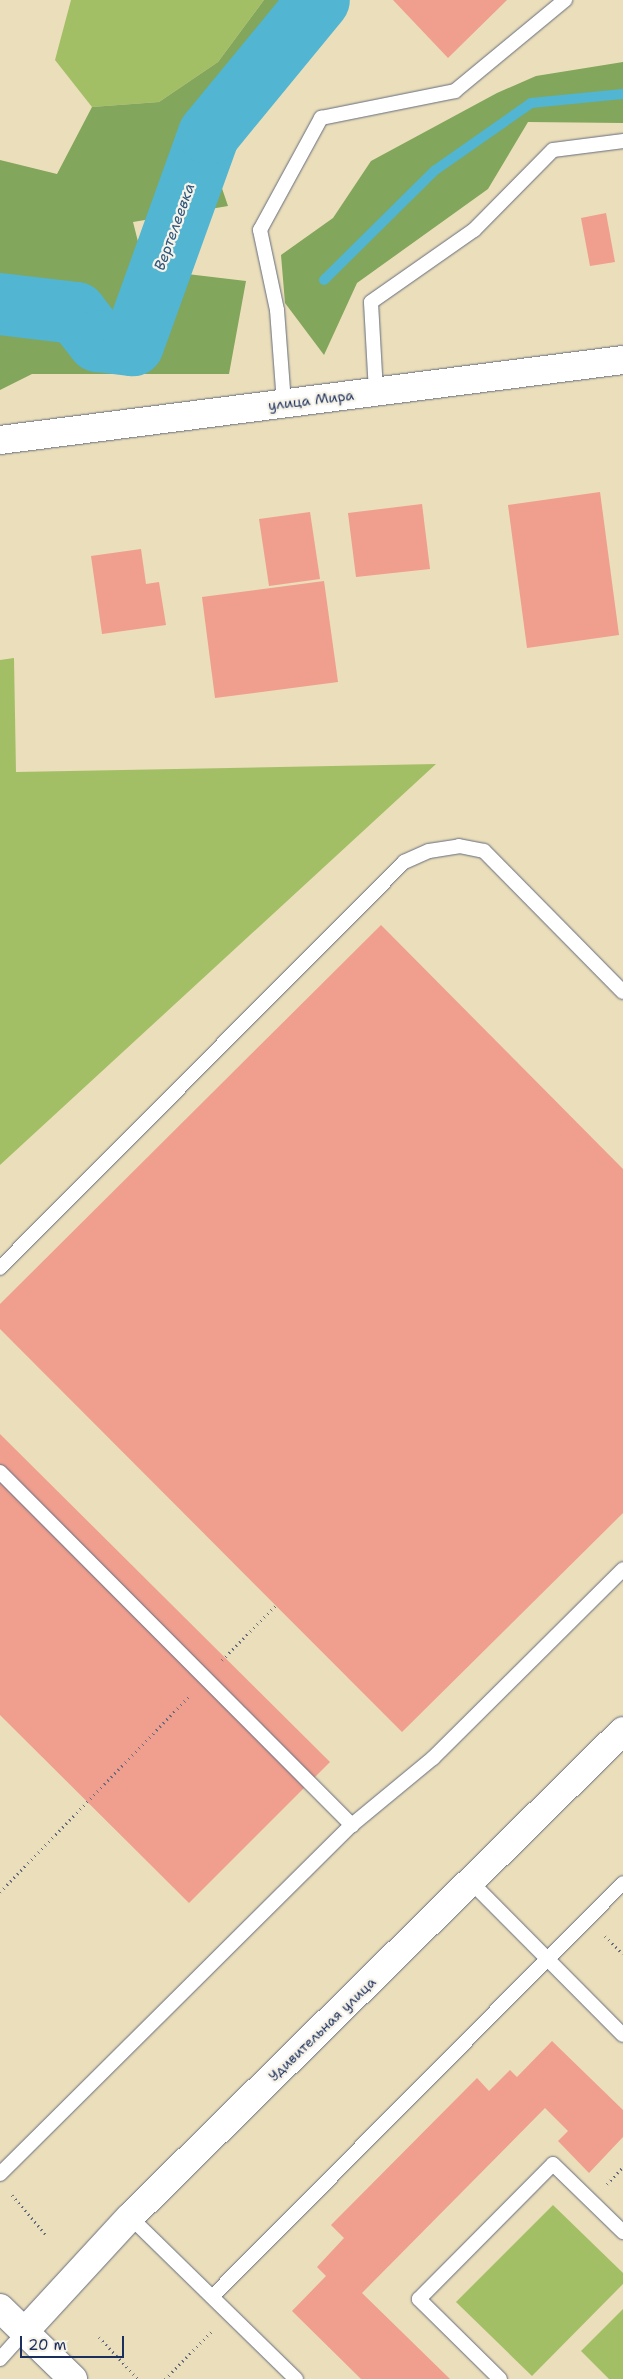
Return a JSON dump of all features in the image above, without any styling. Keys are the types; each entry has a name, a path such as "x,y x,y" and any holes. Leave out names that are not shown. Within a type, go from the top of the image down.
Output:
{"street":[{"name":"улица Мира","path":"0,440 623,360"},
{"name":"Удивительная улица","path":"25,2331 130,2217 472,1883 623,1730"},
{"path":"0,2308 73,2379"}],"lane":[{"path":"284,403 277,310 260,230 321,118 455,91 565,0"},
{"path":"376,392 371,302 474,230 553,150 623,141"},
{"path":"0,1268 404,862 429,850 459,846 484,850 623,992"},
{"path":"0,1472 352,1825"},
{"path":"0,2174 352,1825 432,1758 623,1569"},
{"path":"472,1883 623,2035"},
{"path":"212,2297 623,1883"},
{"path":"500,2379 419,2299 553,2164 622,2229"},
{"path":"130,2217 296,2379"},
{"path":"0,2359 25,2331"}],"path":[{"path":"0,1892 276,1605"},
{"path":"6,2188 47,2236"},
{"path":"98,2337 138,2379"}],"green space":[{"path":"71,0 264,0 218,62 159,102 92,107 55,60"},
{"path":"264,0 331,0 210,153 228,206 133,222 145,269 246,281 229,374 32,374 0,390 0,160 57,174 92,107 159,102 218,62"},
{"path":"623,62 623,123 528,122 488,189 357,283 324,355 285,303 281,255 333,218 371,161 497,93 536,76"},
{"path":"14,658 16,772 436,764 0,1165 0,660"},
{"path":"553,2205 623,2273 623,2284 532,2376 456,2302"},
{"path":"623,2309 623,2379 609,2379 581,2351"}],"building":[{"path":"393,0 507,0 448,58"},
{"path":"606,213 615,262 590,266 581,218"},
{"path":"600,492 619,635 527,648 508,505"},
{"path":"422,504 430,569 356,577 348,513"},
{"path":"310,512 320,579 269,586 259,519"},
{"path":"141,549 146,584 159,582 166,625 102,634 91,556"},
{"path":"324,581 338,682 215,698 202,597"},
{"path":"381,925 623,1169 623,1513 402,1732 0,1329 0,1304"},
{"path":"0,1434 330,1762 189,1903 0,1715"},
{"path":"552,2041 623,2110 623,2137 589,2173 558,2141 568,2131 545,2108 362,2293 450,2379 361,2379 292,2311 326,2276 317,2267 344,2238 331,2225 477,2078 489,2091 510,2070 517,2077"}],"waterway":[{"name":"Вертелеевка","path":"0,304 76,313 98,341 133,345 209,134 319,0"},
{"path":"324,280 434,171 531,103 623,94"}]}
